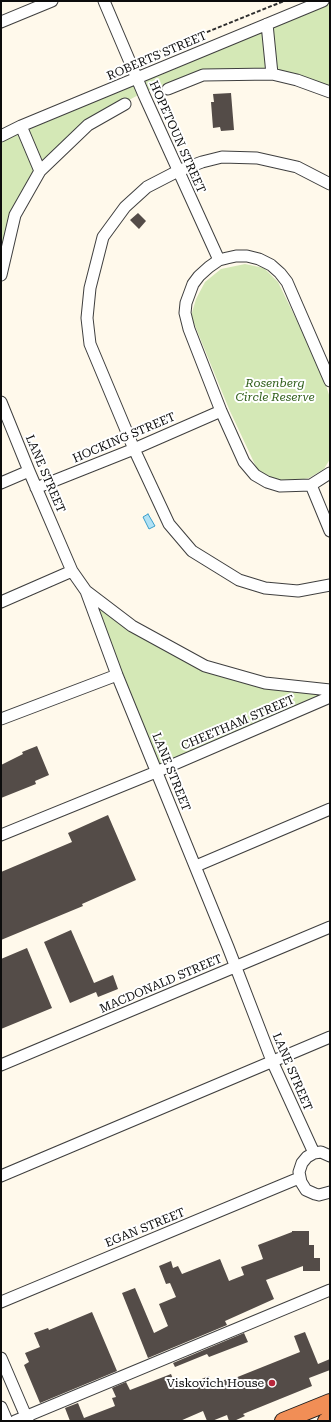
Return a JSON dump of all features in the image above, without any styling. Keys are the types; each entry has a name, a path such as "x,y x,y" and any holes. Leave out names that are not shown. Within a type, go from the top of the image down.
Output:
{"highway":[{"path":"283,1421 330,1402"},
{"path":"326,1421 330,1419"}],"street":[{"path":"1,22 52,1"},
{"name":"HOPETOUN STREET","path":"104,1 130,63 219,260"},
{"name":"ROBERTS STREET","path":"1,136 21,126 323,1"},
{"path":"267,24 272,74"},
{"path":"168,89 203,75 272,74 297,80 330,92"},
{"path":"1,275 15,215 40,171 88,125 125,104"},
{"path":"21,126 40,171"},
{"path":"330,184 297,167 257,158 222,157 202,162 178,171 148,187 125,207 103,237 90,288 87,318 90,344 134,449 169,524 192,551 239,580 265,588 298,591 330,585"},
{"path":"330,382 328,368 287,282 271,265 253,257 236,256 219,260 204,272 193,284 186,303 185,313 189,329 221,411 244,462 255,475 267,482 280,486 311,485 330,473"},
{"name":"LANE STREET","path":"1,402 72,571 86,591 117,675 237,967 272,1061 314,1153"},
{"name":"HOCKING STREET","path":"36,488 134,449 221,411"},
{"path":"1,483 29,471"},
{"path":"311,485 330,531"},
{"path":"1,602 72,571"},
{"path":"86,591 132,626 205,666 265,683 330,690"},
{"path":"1,719 117,675"},
{"name":"CHEETHAM STREET","path":"1,835 156,772 330,697"},
{"path":"196,866 330,809"},
{"name":"MACDONALD STREET","path":"1,1065 330,927"},
{"path":"1,1176 330,1037"},
{"path":"330,1156 321,1152 314,1153 307,1157 302,1163 299,1172 299,1178 306,1190 315,1194 327,1194 330,1192"},
{"name":"EGAN STREET","path":"1,1302 299,1178"},
{"path":"15,1421 27,1419 330,1290"},
{"path":"1,1358 27,1419"},
{"path":"1,1407 7,1421"}],"path":[{"path":"130,63 284,1"}],"green space":[{"path":"330,3 330,88 298,77 203,72 144,92 86,123 39,169 1,259 1,141"},
{"name":"Rosenberg Circle Reserve","path":"245,264 264,268 278,282 321,370 330,398 330,459 324,469 309,478 284,483 258,471 229,409 191,316 196,299 205,282 221,269"},
{"path":"86,591 205,666 330,690 330,697 156,772"}],"water":[{"path":"148,514 155,526 149,529 143,517"}],"building":[{"path":"231,93 234,130 221,131 220,127 213,128 211,102 214,102 213,94"},
{"path":"138,213 146,221 139,229 130,220"},
{"path":"37,746 49,775 35,781 36,784 1,798 1,765 23,754 22,752"},
{"path":"108,815 136,880 82,904 83,906 1,940 1,872 72,842 68,833"},
{"path":"71,930 94,983 113,975 118,989 98,997 96,992 70,1003 44,942"},
{"path":"27,948 52,1008 1,1029 1,959"},
{"path":"292,1231 309,1231 309,1245 314,1245 314,1258 320,1258 320,1271 303,1271 303,1266 266,1280 274,1299 225,1321 227,1325 148,1358 122,1293 135,1288 154,1333 168,1326 159,1304 176,1297 170,1283 166,1284 159,1266 171,1261 173,1268 178,1266 182,1274 220,1259 229,1281 244,1275 241,1267 263,1259 258,1245"},
{"path":"92,1312 117,1371 40,1403 24,1365 29,1362 25,1353 40,1347 34,1333 48,1328 49,1330"},
{"path":"305,1332 318,1364 330,1359 330,1370 309,1378 312,1386 243,1414 245,1416 234,1421 229,1421 227,1415 212,1421 207,1421 203,1411 180,1421 70,1421 65,1408 78,1403 84,1418 115,1406 112,1398 116,1397 112,1388 126,1382 130,1390 171,1374 177,1389 209,1376 212,1385 229,1378 230,1380 300,1352 294,1336"},
{"path":"244,1333 248,1342 209,1357 207,1354 175,1367 173,1363"}],"place":[{"name":"Viskovich House","path":"272,1383"}]}
